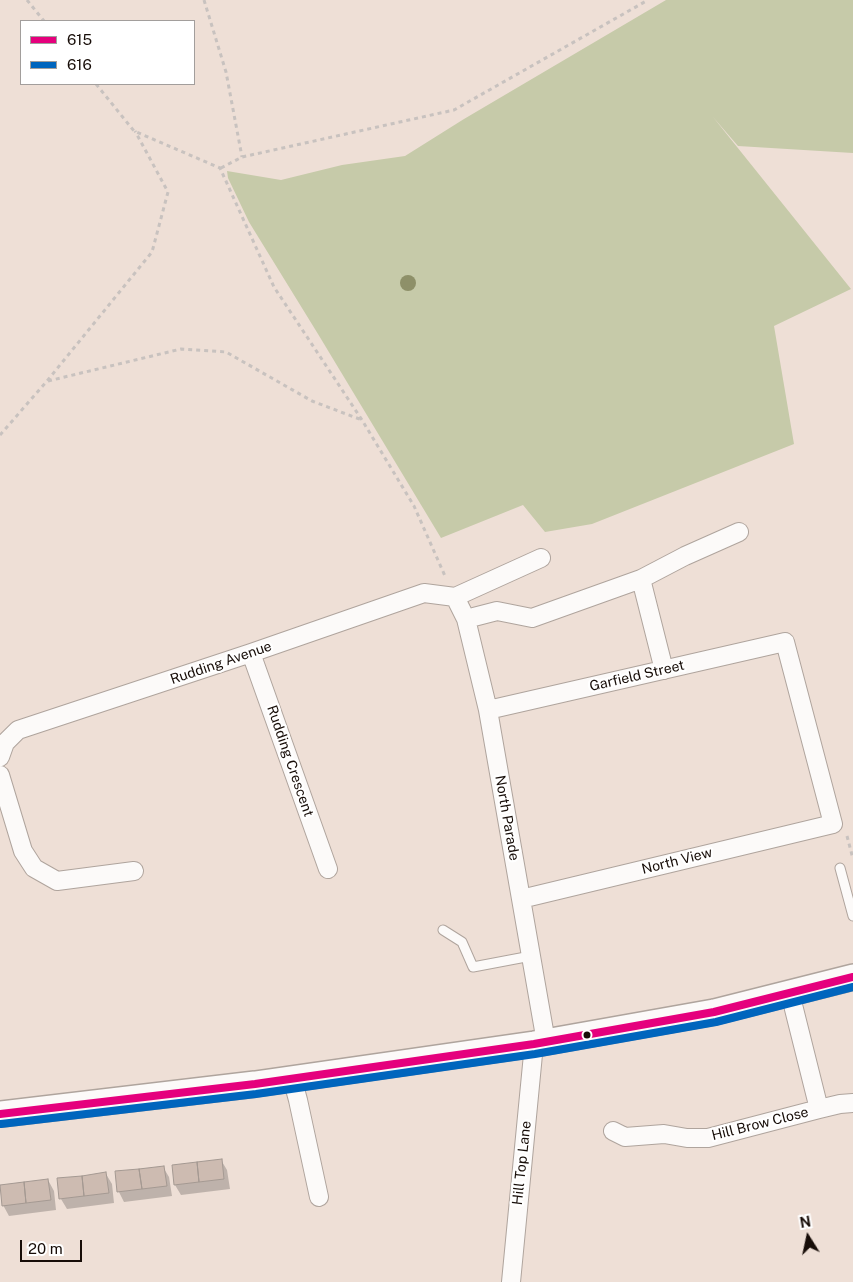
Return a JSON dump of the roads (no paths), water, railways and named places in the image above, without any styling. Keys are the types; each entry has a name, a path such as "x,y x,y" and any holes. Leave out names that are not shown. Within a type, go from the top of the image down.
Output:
{"street":[{"path":"466,619 497,611 532,618 640,579 739,532"},
{"path":"455,597 541,558"},
{"path":"640,579 664,670"},
{"name":"Rudding Avenue","path":"0,757 5,743 18,730 251,653 424,593 455,597"},
{"name":"North Parade","path":"455,597 466,619 488,710 531,956 540,1043"},
{"name":"Garfield Street","path":"488,710 786,642 833,824"},
{"name":"Rudding Crescent","path":"251,653 328,869"},
{"path":"0,775 23,852 34,868 57,881 134,872"},
{"name":"North View","path":"521,899 833,824"},
{"path":"0,1114 292,1078 540,1043 714,1012 853,977"},
{"name":"Hill Brow Close","path":"790,993 819,1108"},
{"name":"Hill Top Lane","path":"511,1282 540,1043"},
{"path":"292,1078 319,1197"},
{"name":"Hill Brow Close","path":"613,1131 625,1137 664,1134 687,1138 708,1138 819,1108 853,1102"}],"lane":[{"path":"840,868 853,916"},
{"path":"443,930 462,942 473,967 531,956"}]}
